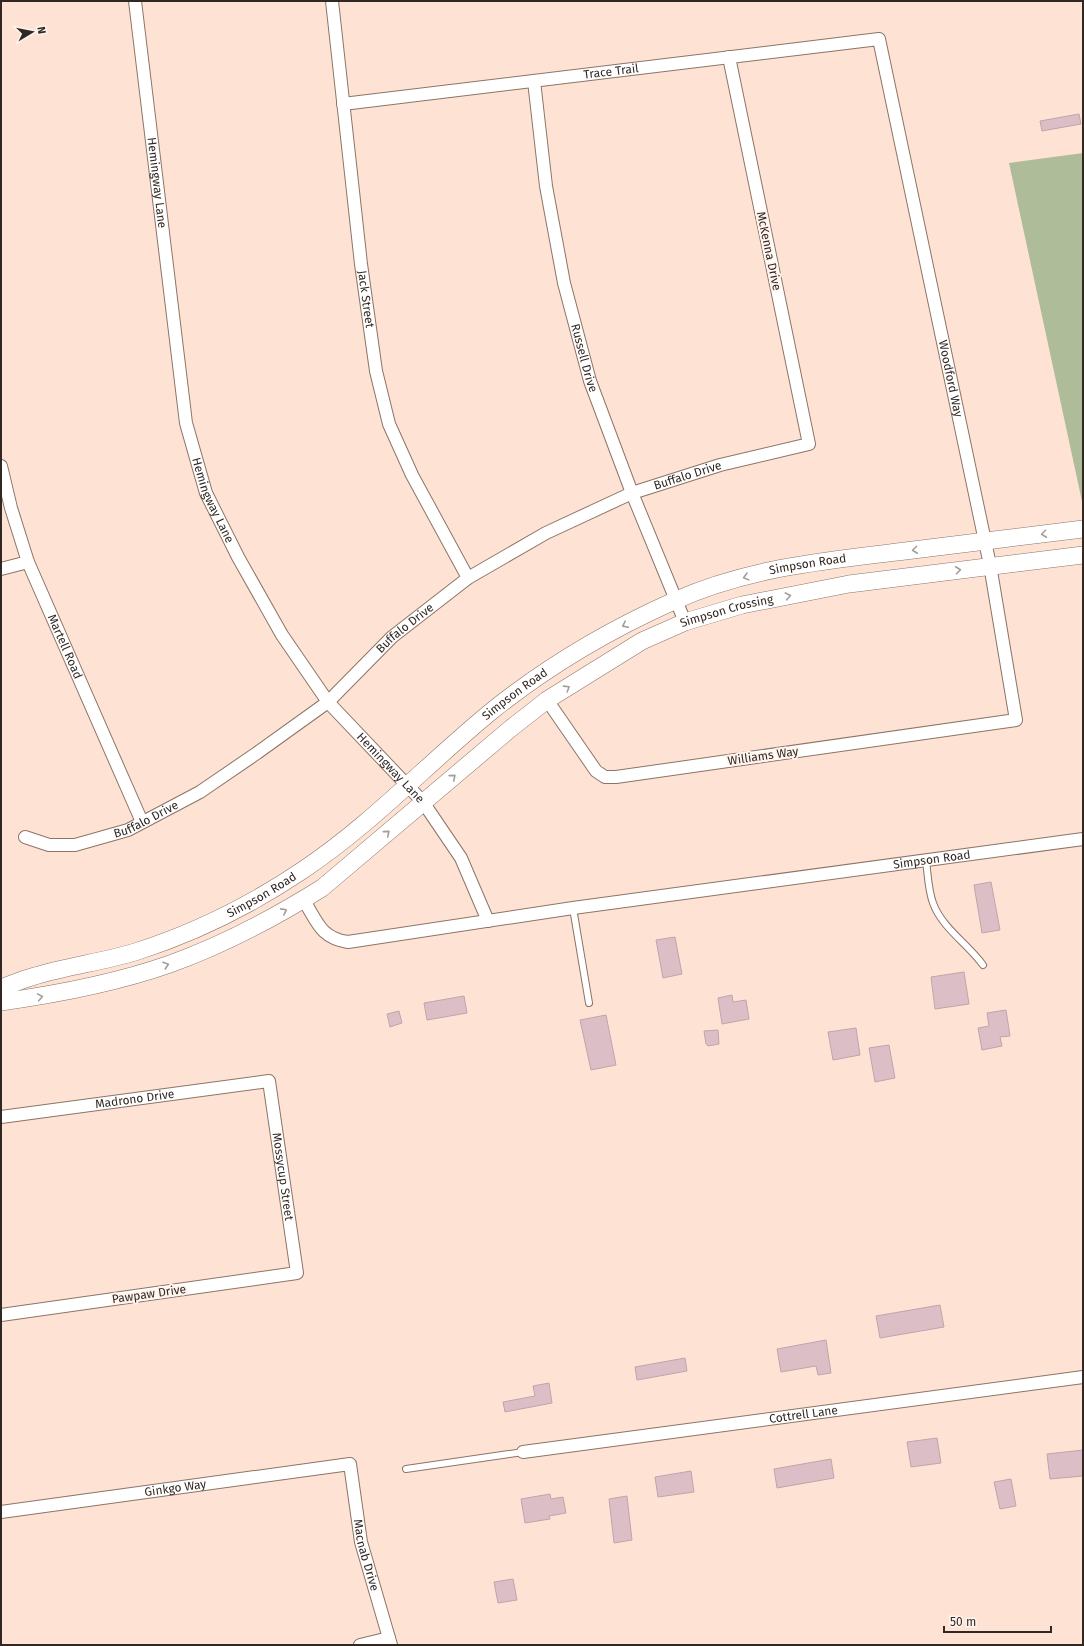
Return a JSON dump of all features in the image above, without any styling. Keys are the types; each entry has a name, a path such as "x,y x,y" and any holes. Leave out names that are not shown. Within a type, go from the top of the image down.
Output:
{"street":[{"name":"Hemingway Lane","path":"135,1 186,423 206,493 238,557 282,635 328,702 423,802 461,858 488,921"},
{"name":"Jack Street","path":"332,1 361,264 376,372 389,424 412,475 468,578"},
{"name":"Trace Trail","path":"343,104 879,39"},
{"name":"Woodford Way","path":"879,39 985,541 1016,720"},
{"name":"McKenna Drive","path":"729,57 809,444"},
{"name":"Russell Drive","path":"534,81 546,186 564,283 590,381 632,493 686,622"},
{"name":"Buffalo Drive","path":"25,837 50,845 75,845 128,830 200,792 328,702 392,637 468,578 546,532 632,493 720,465 809,444"},
{"name":"Martell Road","path":"1,466 11,508 28,562 142,822"},
{"name":"Simpson Road","path":"1,988 36,975 97,962 138,951 201,927 239,909 304,870 355,830 493,710 538,676 596,640 676,600 728,582 782,567 1083,529"},
{"name":"Simpson Crossing","path":"423,802 547,700 642,641 686,622 742,605 850,584 1083,554"},
{"path":"1,569 28,562"},
{"name":"Williams Way","path":"547,700 596,771 605,777 616,778 1016,720"},
{"name":"Simpson Road","path":"1,1002 40,997 101,984 169,964 214,946 303,900 322,888 423,802"},
{"name":"Simpson Road","path":"303,900 324,933 335,940 348,942 573,908 1083,839"},
{"name":"Madrono Drive","path":"1,1117 269,1081"},
{"name":"Mossycup Street","path":"269,1081 297,1273"},
{"name":"Pawpaw Drive","path":"1,1315 297,1273"},
{"name":"Cottrell Lane","path":"523,1452 1083,1377"},
{"name":"Ginkgo Way","path":"1,1512 350,1464"},
{"name":"Macnab Drive","path":"350,1464 361,1542 390,1642"},
{"path":"360,1645 390,1642"}],"lane":[{"path":"926,861 928,884 933,904 943,920 983,965"},
{"path":"573,908 588,1003"},
{"path":"406,1469 523,1452"}],"green space":[{"path":"1083,153 1083,506 1009,163"}],"building":[{"path":"1079,114 1081,124 1042,131 1040,121"},
{"path":"991,882 1000,930 982,933 974,885"},
{"path":"675,937 682,974 663,978 656,940"},
{"path":"964,972 969,1004 935,1009 931,977"},
{"path":"732,995 733,1002 746,1000 749,1019 722,1024 718,998"},
{"path":"464,996 467,1013 427,1020 424,1003"},
{"path":"1006,1010 1010,1036 1000,1037 1002,1046 982,1050 978,1028 989,1026 987,1013"},
{"path":"399,1011 402,1023 390,1027 387,1014"},
{"path":"606,1015 616,1065 591,1070 580,1020"},
{"path":"856,1028 860,1055 833,1060 828,1032"},
{"path":"718,1030 719,1044 708,1046 706,1044 704,1031"},
{"path":"889,1045 895,1078 875,1082 869,1048"},
{"path":"940,1305 944,1327 880,1338 876,1316"},
{"path":"826,1340 831,1373 818,1375 816,1366 781,1372 777,1349"},
{"path":"685,1358 687,1371 637,1380 635,1367"},
{"path":"549,1383 552,1403 505,1412 503,1402 535,1396 533,1386"},
{"path":"937,1438 941,1463 911,1467 907,1442"},
{"path":"1083,1450 1083,1476 1050,1479 1047,1454"},
{"path":"831,1459 834,1478 777,1488 774,1469"},
{"path":"691,1471 694,1492 658,1497 655,1477"},
{"path":"1011,1479 1016,1506 1000,1509 994,1482"},
{"path":"550,1494 551,1499 563,1497 566,1513 549,1516 550,1519 525,1523 521,1499"},
{"path":"627,1496 632,1540 614,1543 609,1499"},
{"path":"513,1579 517,1600 498,1603 494,1582"}]}
